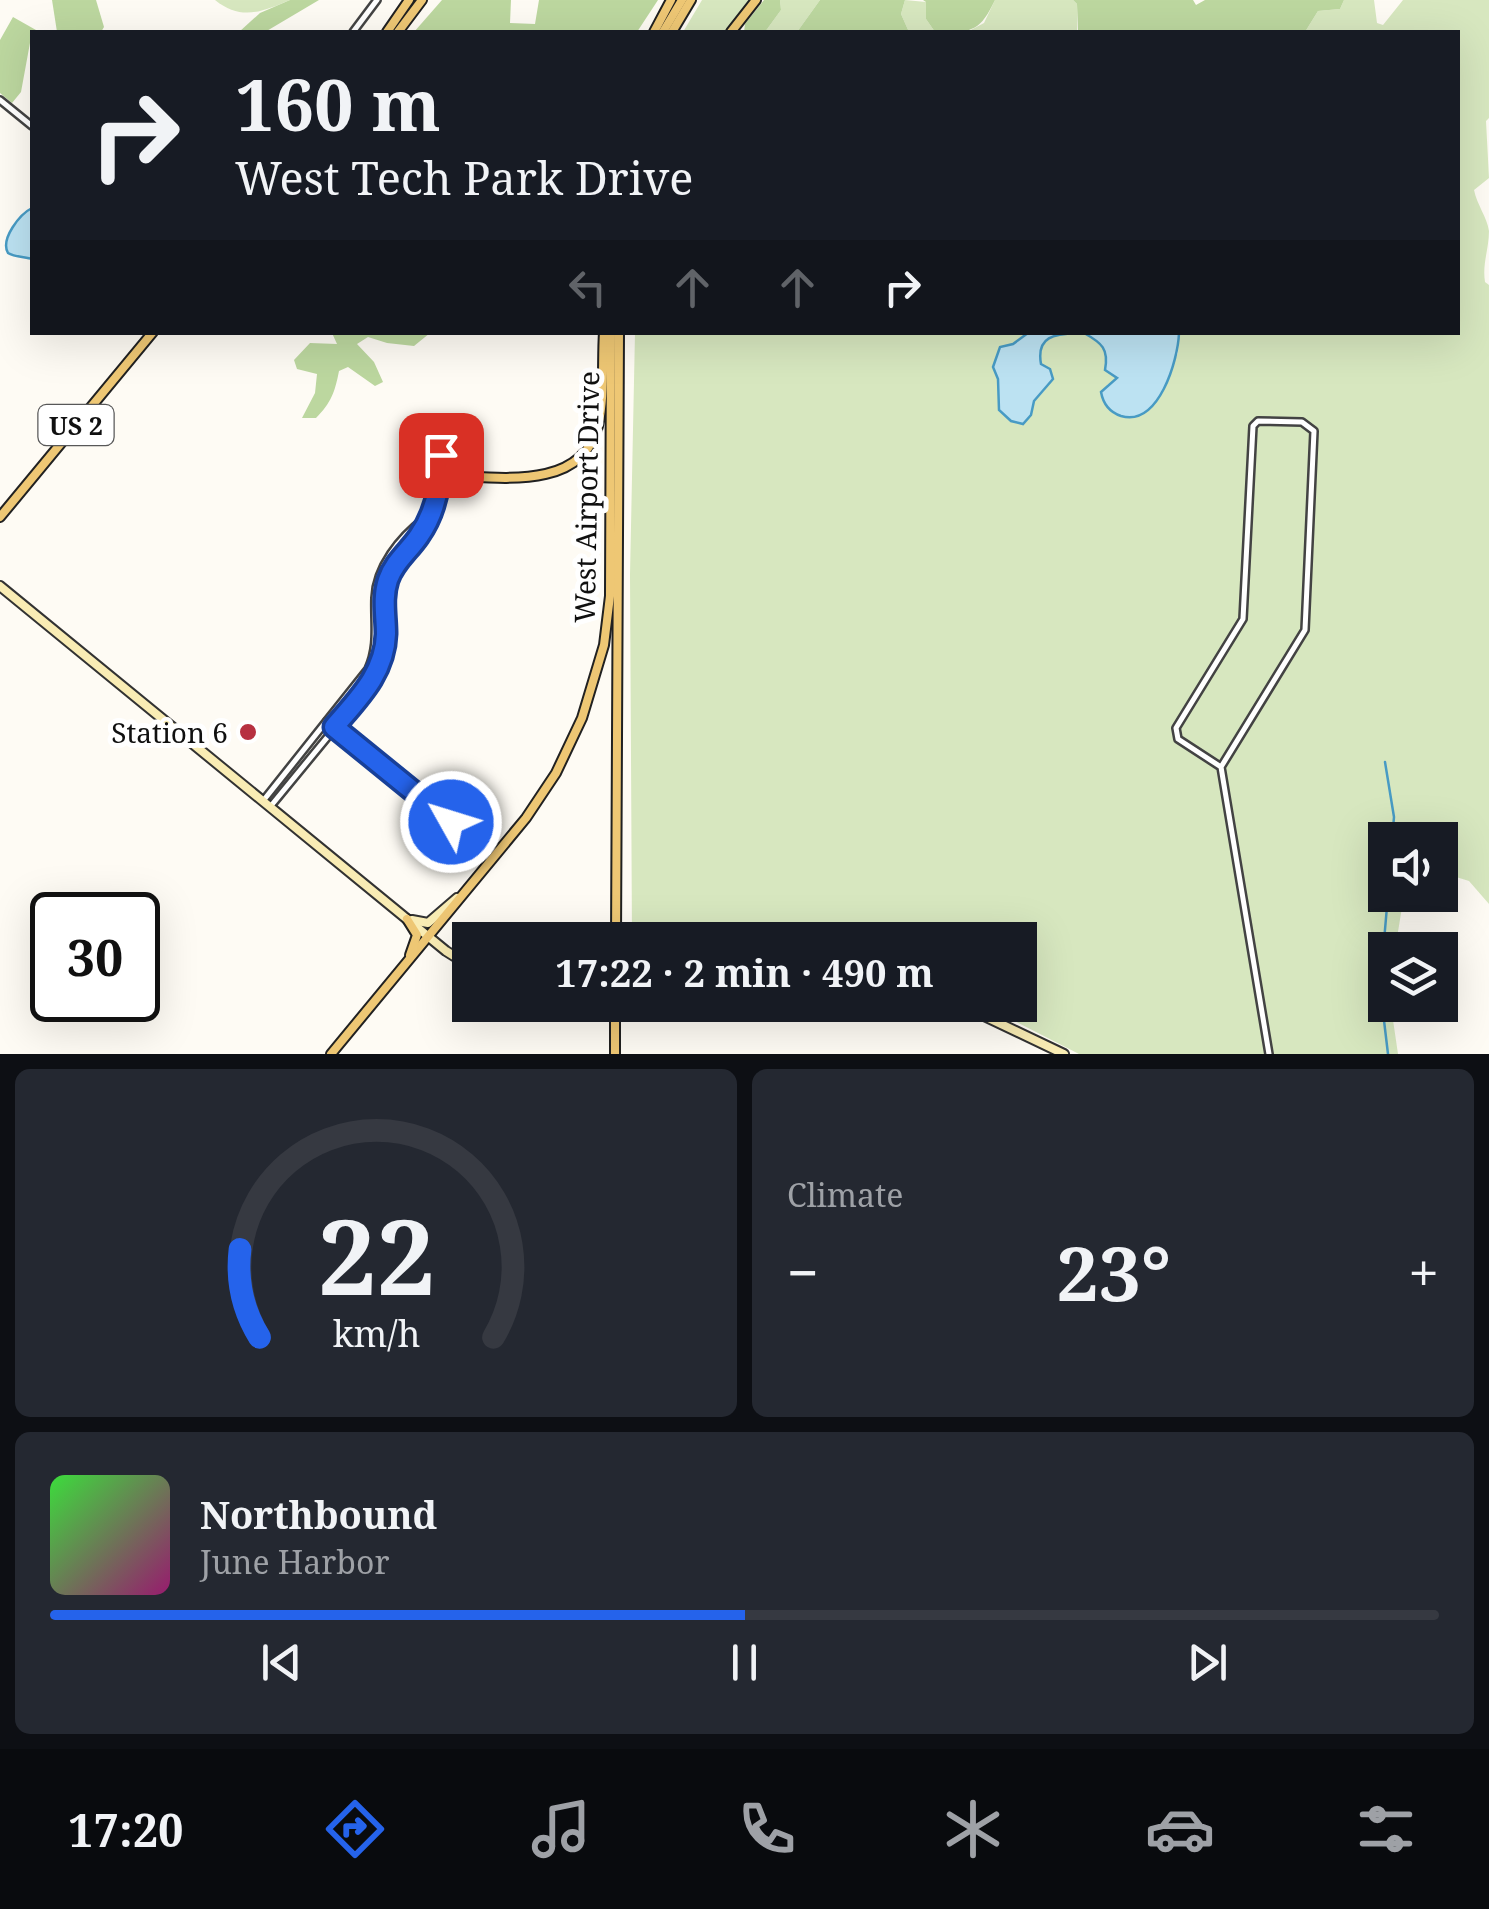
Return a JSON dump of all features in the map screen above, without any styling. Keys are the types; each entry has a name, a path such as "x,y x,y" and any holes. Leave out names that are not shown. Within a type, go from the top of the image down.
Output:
{"main road":[{"path":"388,30 409,0"},
{"path":"400,30 422,0"},
{"path":"655,30 671,0"},
{"path":"664,30 682,0"},
{"path":"673,30 691,0"},
{"path":"733,30 756,0"},
{"name":"US 2","path":"0,517 151,335"},
{"path":"441,475 534,477 567,468 590,446 599,424 604,335"},
{"name":"West Airport Drive","path":"332,1054 542,796 572,743 596,678 611,585 611,335"},
{"name":"West Airport Drive","path":"616,922 622,335"},
{"path":"0,586 452,953"},
{"path":"408,919 428,923 467,891"},
{"path":"407,963 417,938 408,919"},
{"path":"615,1022 615,1054"},
{"path":"997,1022 1064,1054"}],"street":[{"path":"354,30 376,0"},
{"path":"0,100 30,124"},
{"path":"1220,767 1178,738 1176,728 1243,619 1253,426 1258,421 1302,422 1314,431 1305,630 1220,767 1268,1054"},
{"path":"266,804 374,678 382,659 388,580 421,533 437,498 442,435"},
{"path":"266,804 364,676 373,656 379,576 414,527 427,518"},
{"path":"379,576 388,580"},
{"path":"373,656 382,659"},
{"path":"328,721 451,822"}],"green space":[{"path":"52,0 96,0 102,30 57,30"},
{"path":"215,0 290,0 261,11 243,12"},
{"path":"290,0 319,0 268,30 241,30 260,13"},
{"path":"442,0 511,0 510,23 535,24 539,0 658,0 638,30 416,30"},
{"path":"702,0 750,0 727,30 684,30"},
{"path":"764,0 780,0 781,10 766,30 744,30"},
{"path":"780,0 820,0 798,30 766,30 781,10"},
{"path":"820,0 905,0 901,14 908,30 798,30"},
{"path":"905,0 926,2 926,19 934,30 908,30 901,14"},
{"path":"923,0 995,0 984,19 968,30 934,30 926,19"},
{"path":"995,0 1073,0 1077,4 1077,30 971,30 984,23"},
{"path":"1073,0 1193,0 1196,5 1205,0 1344,0 1340,9 1318,11 1306,30 1078,30 1077,4"},
{"path":"1344,0 1374,0 1377,23 1383,25 1403,0 1489,0 1489,178 1474,190 1489,231 1484,275 1489,285 1489,904 1469,881 1458,878 1458,822 1368,822 1368,912 1401,912 1398,932 1368,932 1368,1022 1393,1022 1398,1054 1079,1054 1016,1022 1037,1022 1037,922 632,922 630,575 635,335 1025,335 1000,347 993,367 998,379 999,410 1031,415 1034,402 1045,390 1039,350 1053,335 1088,335 1101,342 1117,379 1107,385 1168,374 1178,353 1179,335 1460,335 1460,30 1306,30 1318,11 1340,9"},
{"path":"13,17 36,30 30,30 21,92 12,103 0,93 0,40"},
{"path":"333,335 428,335 414,346 368,337 357,344 374,362 383,382 375,386 348,367 339,371 325,407 316,418 302,418 315,393 317,374 297,369 294,360 310,343 337,344"}],"water":[{"path":"30,210 30,259 8,253 6,247 9,234"},
{"path":"1025,335 1062,335 1049,338 1041,347 1041,364 1050,369 1053,379 1034,401 1031,415 1023,424 1011,421 999,410 998,379 993,367 1000,347"},
{"path":"1087,335 1179,335 1164,389 1146,411 1134,417 1121,416 1107,407 1101,392 1117,378 1105,370 1103,347"}],"waterway":[{"path":"1385,762 1394,822"},
{"path":"1387,912 1380,987 1388,1054"}],"place":[{"name":"Station 6","path":"248,732"}],"route":[{"path":"441,455 434,507 388,580 380,668 334,727 451,822"}]}
